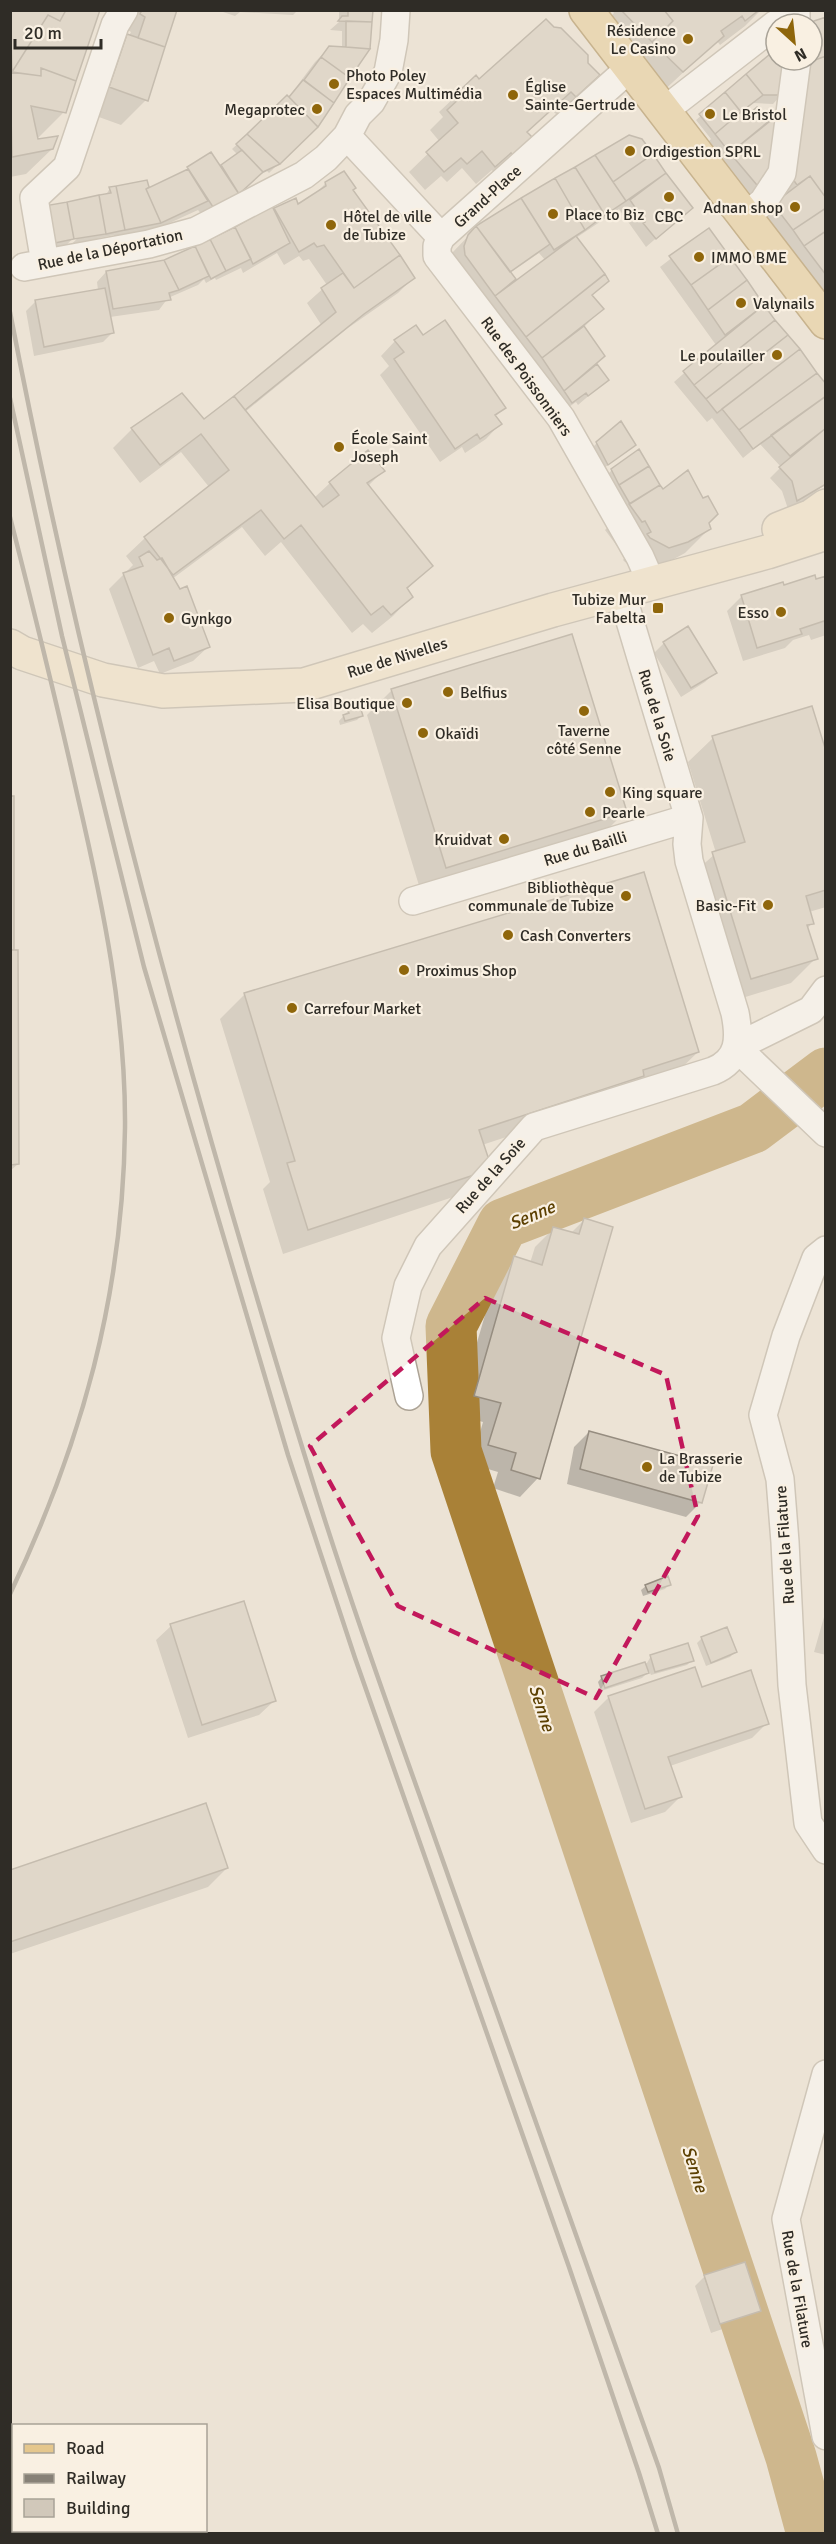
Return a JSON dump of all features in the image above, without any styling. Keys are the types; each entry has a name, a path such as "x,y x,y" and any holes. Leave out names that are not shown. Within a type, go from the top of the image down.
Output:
{"main road":[{"path":"586,10 665,110 825,322"},
{"path":"767,552 778,530 812,516 825,506"},
{"name":"Rue de Nivelles","path":"14,651 103,680 163,691 304,685 651,582 767,552 825,533"},
{"name":"Rue de Nivelles","path":"767,552 825,549"}],"street":[{"name":"Rue de la Déportation","path":"124,10 115,25 67,167 34,198 34,265 149,244 196,231 304,175 326,158 347,136"},
{"path":"347,136 358,115 371,102 388,72 394,40 396,10"},
{"path":"665,110 764,33"},
{"name":"Grand-Place","path":"347,136 441,237 631,67"},
{"path":"745,216 763,202 782,173 795,72"},
{"name":"Rue des Poissonniers","path":"441,237 437,246 437,255 561,418 640,557 651,582"},
{"name":"Rue de la Soie","path":"409,1396 396,1338 408,1286 428,1246 534,1127 713,1071 729,1060 736,1047 739,1033 735,1013 689,861 687,844 689,818 621,591"},
{"name":"Rue du Bailli","path":"413,900 689,818"},
{"name":"Rue de la Soie","path":"736,1047 811,1010 825,990"},
{"path":"736,1047 764,1071 821,1128"},
{"name":"Rue de la Filature","path":"825,1250 816,1258 786,1336 764,1415 780,1479 792,1685 808,1823 825,1850"},
{"name":"Rue de la Filature","path":"825,2074 786,2219 825,2436"}],"highlighted area":[{"path":"485,1298 666,1375 698,1516 596,1698 398,1606 310,1446"}],"building":[{"path":"10,10 66,10 60,21 48,15 12,72"},
{"path":"66,10 100,10 76,81 41,68 41,76 12,72 48,15 60,21"},
{"path":"142,10 177,10 165,47 138,38 145,17 140,14"},
{"path":"348,10 373,10 372,22 338,21 342,16 348,16"},
{"path":"621,10 664,10 673,21 652,42"},
{"name":"Résidence Le Casino","path":"664,10 759,10 745,21 742,16 721,31 724,36 683,72 652,42 673,21"},
{"path":"826,17 826,56 824,57 824,18"},
{"name":"Église Sainte-Gertrude","path":"546,19 554,27 561,28 588,55 588,63 600,75 576,97 571,92 527,132 533,138 513,156 511,153 495,167 482,151 467,164 461,158 444,172 426,152 458,123 447,110 461,97 457,93 476,75 479,79"},
{"path":"346,21 372,22 370,49 346,47"},
{"path":"127,34 165,47 148,101 109,87"},
{"path":"329,46 370,49 350,78 321,57"},
{"path":"826,56 826,198 810,176 797,185 790,175 803,72 824,72 824,57"},
{"path":"321,57 350,78 334,103 304,80"},
{"path":"764,59 764,72 784,72 784,95 763,95 746,74"},
{"path":"41,68 76,81 66,113 31,106 38,139 58,136 53,149 12,157 10,72 41,76"},
{"path":"746,74 763,95 741,112 725,92"},
{"path":"303,80 334,103 318,127 289,97"},
{"path":"725,92 741,112 715,134 699,114"},
{"path":"287,95 318,127 280,164 247,134"},
{"path":"757,107 769,121 730,153 715,134 741,112 745,117"},
{"path":"784,110 774,175 762,191 730,153"},
{"path":"247,134 280,164 263,172 236,144"},
{"path":"629,135 642,139 653,154 613,182 595,155"},
{"path":"242,150 263,172 239,194 221,165"},
{"path":"211,152 239,194 213,207 187,167"},
{"path":"653,154 666,173 626,201 613,182"},
{"path":"595,155 626,201 605,215 575,167"},
{"path":"575,167 605,215 585,230 555,178"},
{"path":"188,169 208,201 161,223 146,189"},
{"name":"Hôtel de ville de Tubize","path":"344,171 356,188 353,190 400,255 354,288 324,245 317,247 314,243 299,252 274,208 296,198 298,204 326,186 325,182"},
{"path":"666,173 693,208 656,239 643,223 645,222 630,200"},
{"path":"810,176 826,198 826,208 793,230 773,204"},
{"name":"Place to Biz","path":"555,178 585,230 554,250 521,198"},
{"path":"147,180 149,187 146,189 161,223 125,230 116,186"},
{"path":"116,186 125,230 106,234 99,195 111,193 109,187"},
{"path":"99,195 106,234 74,239 67,202"},
{"path":"521,198 550,244 510,272 476,226"},
{"path":"67,202 74,239 50,244 44,206"},
{"path":"272,206 290,243 253,264 235,227"},
{"path":"826,208 826,231 804,246 793,230"},
{"path":"476,226 516,279 495,296 465,255 464,246 468,235"},
{"path":"235,227 251,259 226,271 210,239"},
{"name":"IMMO BME","path":"709,228 730,257 691,285 669,256"},
{"path":"826,231 826,275 804,246"},
{"path":"576,236 605,274 526,337 495,296"},
{"path":"210,239 226,271 211,279 195,246"},
{"path":"195,246 209,276 179,290 164,260"},
{"path":"400,255 415,278 364,314 245,410 234,396 336,312 321,288 343,273 354,288"},
{"path":"730,257 747,280 708,310 691,285"},
{"path":"164,260 179,290 169,293 171,300 113,309 106,271"},
{"path":"605,274 609,281 592,295 604,309 542,358 526,337"},
{"path":"747,280 764,305 725,335 708,310"},
{"path":"105,288 114,333 44,347 35,300"},
{"path":"764,305 775,320 694,385 683,371"},
{"path":"445,320 506,408 495,415 502,424 480,439 477,434 455,449 394,359 404,352 394,340 416,325 423,335"},
{"path":"775,320 788,335 706,399 694,385"},
{"path":"584,326 605,356 564,391 542,358"},
{"path":"788,335 800,349 717,413 706,399"},
{"path":"800,349 817,373 739,430 722,409"},
{"path":"597,364 609,380 588,396 586,393 572,403 564,391"},
{"path":"817,373 826,384 826,396 753,449 739,430"},
{"path":"182,393 204,419 234,396 323,507 339,495 329,482 368,450 385,471 367,483 433,566 407,588 413,597 391,615 383,606 371,615 301,525 284,539 261,510 173,575 144,537 229,470 201,434 160,465 131,428"},
{"path":"826,396 826,428 790,456 771,435"},
{"path":"621,421 636,445 608,465 596,442"},
{"path":"826,428 826,484 797,501 792,481 779,467"},
{"path":"639,449 649,466 619,485 611,469"},
{"path":"649,466 660,485 630,504 619,485"},
{"path":"688,470 703,498 708,496 718,514 709,523 711,529 688,542 669,548 650,538 647,534 651,532 645,521 642,522 629,504 660,485 663,489"},
{"name":"Gynkgo","path":"149,551 157,560 162,558 180,589 187,586 210,647 174,661 169,648 153,655 123,573 143,566 139,557"},
{"path":"815,575 816,579 826,576 826,626 824,621 800,629 802,634 757,648 741,595"},
{"path":"688,626 717,673 691,688 663,642"},
{"path":"572,634 627,812 446,868 391,689"},
{"path":"360,706 363,716 345,721 343,715 349,713 347,709"},
{"path":"812,706 826,751 826,890 806,896 814,924 807,925 818,959 751,979 712,852 745,842 712,736"},
{"path":"10,796 14,796 14,950 10,950"},
{"path":"644,872 699,1052 643,1070 644,1076 479,1130 492,1169 308,1230 287,1163 295,1161 244,993"},
{"path":"10,950 18,950 19,1164 10,1165"},
{"path":"584,1218 613,1227 540,1479 511,1470 516,1453 488,1445 501,1403 474,1396 514,1256 542,1265 553,1227 579,1234"},
{"name":"La Brasserie de Tubize","path":"589,1431 713,1465 702,1503 580,1469"},
{"path":"668,1576 671,1585 648,1592 645,1585"},
{"path":"244,1601 276,1701 202,1725 170,1624"},
{"path":"727,1627 737,1652 711,1663 701,1637"},
{"path":"688,1643 694,1661 655,1672 650,1655"},
{"path":"645,1662 649,1673 605,1688 601,1676"},
{"path":"695,1667 702,1687 751,1670 769,1724 668,1757 682,1797 645,1809 608,1696"},
{"path":"206,1803 228,1868 10,1942 10,1870"},
{"path":"745,2262 761,2311 720,2324 704,2275"}],"waterway":[{"name":"Senne","path":"812,2534 791,2457 456,1451 451,1326 503,1224 753,1128 826,1073"}],"railway":[{"path":"10,312 39,458 106,747 181,1035 264,1321 323,1516 358,1621 659,2468 678,2534"},
{"path":"10,398 62,636 144,967 288,1455 355,1658 569,2267 658,2534"},
{"path":"10,517 62,728 104,921 122,1045 125,1128 116,1250 107,1309 94,1367 78,1424 58,1481 10,1594"}],"place":[{"name":"Résidence Le Casino","path":"688,39"},
{"name":"Photo Poley Espaces Multimédia","path":"334,84"},
{"name":"Église Sainte-Gertrude","path":"513,95"},
{"name":"Megaprotec","path":"317,109"},
{"name":"Le Bristol","path":"710,114"},
{"name":"Ordigestion SPRL","path":"630,151"},
{"name":"CBC","path":"669,197"},
{"name":"Adnan shop","path":"795,207"},
{"name":"Place to Biz","path":"553,214"},
{"name":"Hôtel de ville de Tubize","path":"331,225"},
{"name":"IMMO BME","path":"699,257"},
{"name":"Valynails","path":"741,303"},
{"name":"Le poulailler","path":"777,355"},
{"name":"École Saint Joseph","path":"339,447"},
{"name":"Tubize Mur Fabelta","path":"658,608"},
{"name":"Esso","path":"781,612"},
{"name":"Gynkgo","path":"169,618"},
{"name":"Belfius","path":"448,692"},
{"name":"Elisa Boutique","path":"407,703"},
{"name":"Taverne côté Senne","path":"584,711"},
{"name":"Okaïdi","path":"423,733"},
{"name":"King square","path":"610,792"},
{"name":"Pearle","path":"590,812"},
{"name":"Kruidvat","path":"504,839"},
{"name":"Bibliothèque communale de Tubize","path":"626,896"},
{"name":"Basic-Fit","path":"768,905"},
{"name":"Cash Converters","path":"508,935"},
{"name":"Proximus Shop","path":"404,970"},
{"name":"Carrefour Market","path":"292,1008"},
{"name":"La Brasserie de Tubize","path":"647,1467"}]}
